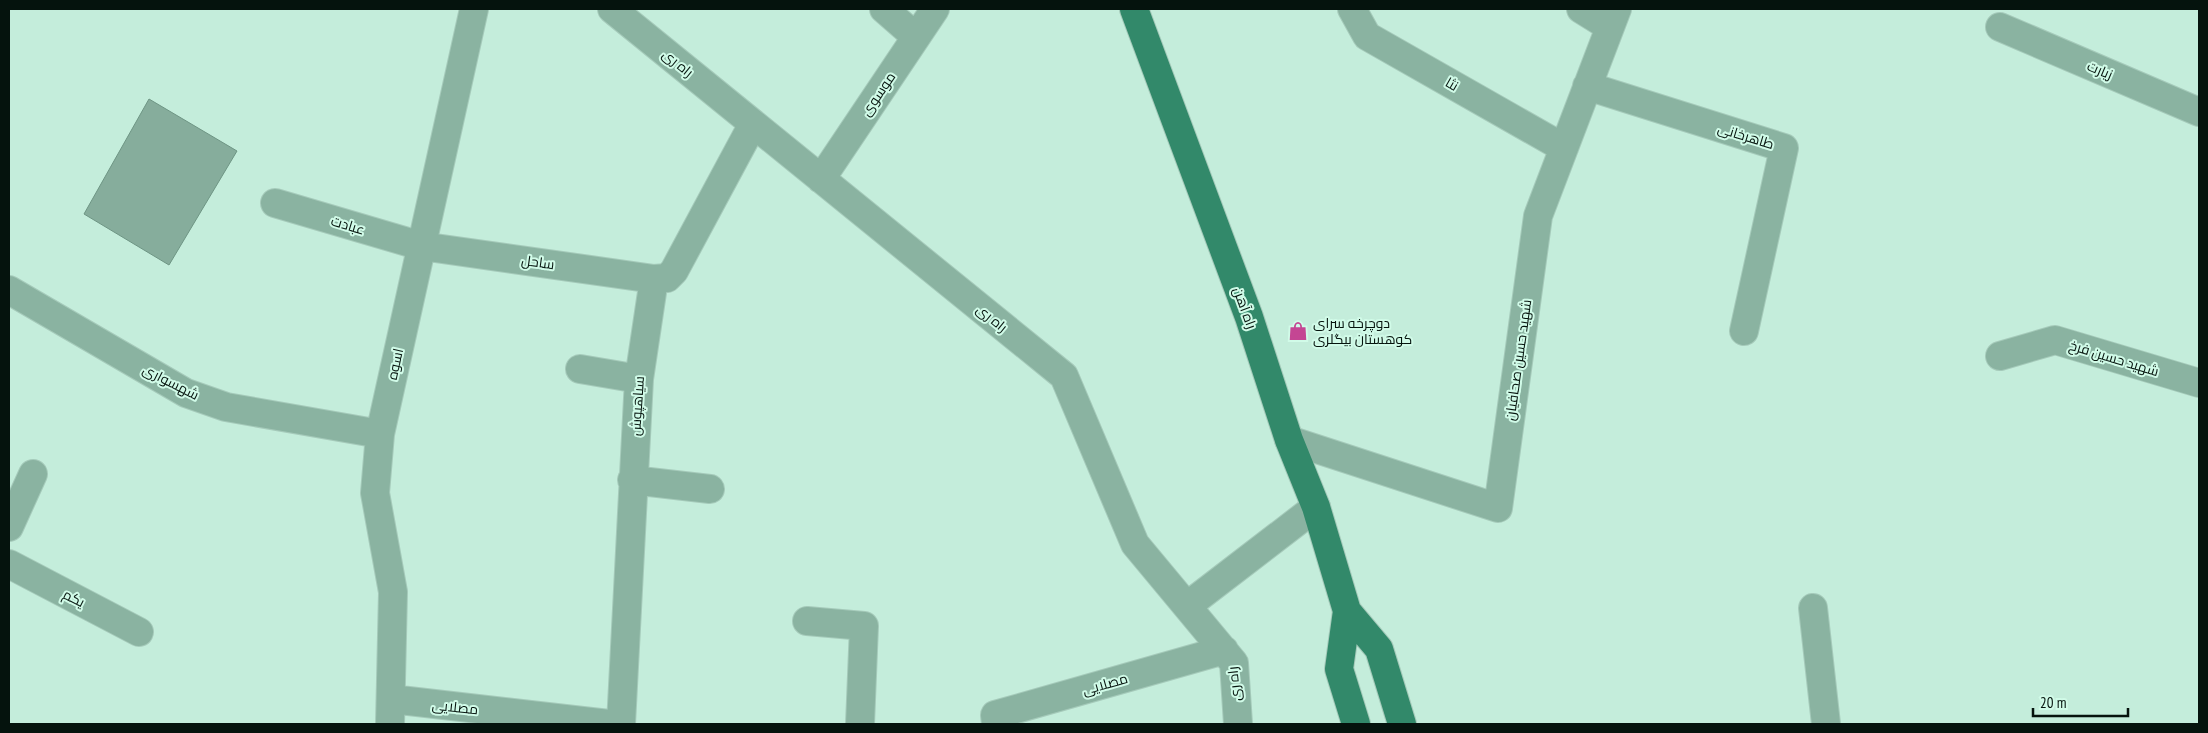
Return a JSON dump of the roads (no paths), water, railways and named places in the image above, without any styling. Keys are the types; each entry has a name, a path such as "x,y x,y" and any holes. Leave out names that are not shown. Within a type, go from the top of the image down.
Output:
{"main road":[{"name":"راه آهن","path":"1134,9 1249,317 1289,440 1316,508 1347,611 1379,649 1402,724"},
{"name":"راه آهن","path":"1347,611 1339,669 1356,724"}],"street":[{"name":"اسوه","path":"390,712 392,592 375,493 380,434 474,9"},
{"name":"راه ری","path":"612,9 1064,376 1136,544 1234,663 1238,724"},
{"path":"884,9 916,37"},
{"name":"موسوی","path":"822,179 935,9"},
{"name":"نثا","path":"1352,9 1367,36 1564,148"},
{"path":"1581,9 1614,18"},
{"name":"شهید حسین صحافیان","path":"1289,440 1498,508 1538,216 1614,18"},
{"name":"زیارت","path":"2000,27 2199,112"},
{"name":"طاهرخانی","path":"1587,86 1784,148 1744,331"},
{"path":"654,279 667,278 674,271 753,124"},
{"name":"عبادت","path":"275,203 421,246"},
{"name":"ساحل","path":"421,246 654,279"},
{"name":"سیاهپوش","path":"621,724 632,480 639,379 654,279"},
{"name":"شهسواری","path":"9,290 186,393 226,406 380,434"},
{"name":"شهید حسین فرخ","path":"2000,356 2054,340 2199,383"},
{"path":"580,369 639,379"},
{"path":"9,527 33,474"},
{"path":"632,480 710,489"},
{"path":"1187,606 1316,508"},
{"name":"یکم","path":"9,564 139,632"},
{"path":"1813,608 1826,724"},
{"path":"807,621 864,626 860,724"},
{"name":"مصلایی","path":"996,724 996,715 1224,650"},
{"name":"مصلایی","path":"390,712 609,724"}],"place":[{"name":"دوچرخه سرای کوهستان بیگلری","path":"1298,331"}]}
